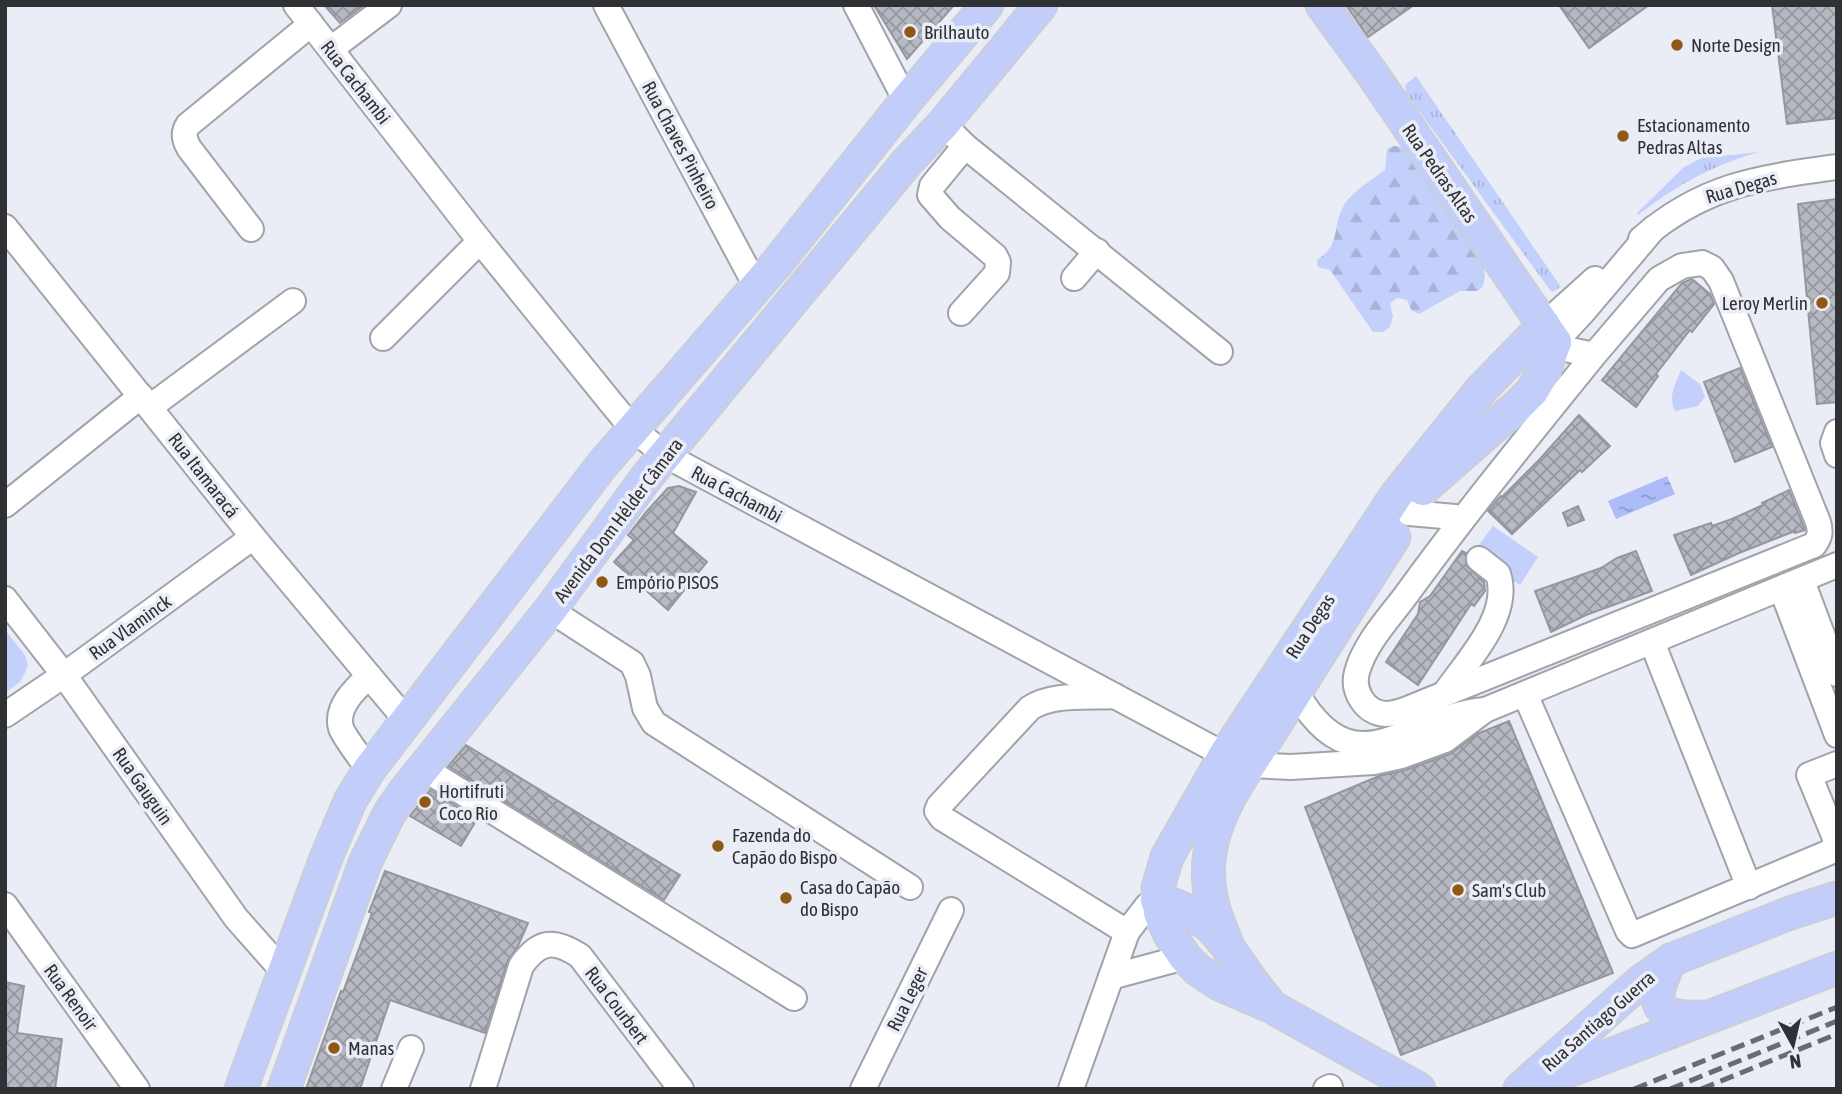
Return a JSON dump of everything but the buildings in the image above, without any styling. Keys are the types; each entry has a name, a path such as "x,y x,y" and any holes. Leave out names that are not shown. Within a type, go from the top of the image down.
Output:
{"main road":[{"path":"241,1089 333,840 350,802 369,770 601,465 777,264 906,101 987,5"},
{"name":"Avenida Dom Hélder Câmara","path":"284,1089 376,838 389,814 550,610 665,455 908,161 954,135 1041,5"},
{"name":"Rua Pedras Altas","path":"1322,5 1549,333"},
{"path":"756,286 768,312 762,337"},
{"name":"Rua Degas","path":"1157,900 1160,874 1167,857 1238,760 1296,692 1416,501 1532,391 1545,369 1549,333"},
{"name":"Rua Degas","path":"1238,760 1405,483 1480,391 1549,333"},
{"path":"1229,949 1210,899 1208,878 1214,832 1226,806 1238,760"},
{"name":"Rua Santiago Guerra","path":"1521,1089 1640,982 1671,960 1834,897"},
{"path":"1272,1006 1219,934 1192,911 1157,900 1169,933 1185,957 1199,970 1219,984 1272,1006 1419,1089"},
{"path":"1671,960 1658,984 1659,1004 1667,1013 1678,1018 1710,1016"},
{"name":"Rua Santiago Guerra","path":"1521,1089 1837,968"}],"street":[{"path":"331,49 389,5"},
{"name":"Rua Chaves Pinheiro","path":"606,5 756,286"},
{"path":"856,5 906,101"},
{"path":"251,229 189,148 184,139 184,130 304,15"},
{"name":"Rua Cachambi","path":"304,15 480,241 632,428 665,455 1238,760"},
{"path":"961,313 997,273 999,262 932,200 931,189 954,135 1220,352"},
{"path":"908,161 934,183"},
{"name":"Rua Degas","path":"1549,333 1654,228 1697,199 1724,188 1780,175 1837,167"},
{"name":"Rua Itamaracá","path":"5,228 253,537 406,720"},
{"path":"383,338 480,241"},
{"path":"1074,278 1097,251"},
{"path":"1702,263 1712,268 1721,281 1820,532 1814,545 1445,694 1397,712 1383,714 1369,707 1360,698 1355,685 1357,672 1369,647 1461,520 1659,279 1682,266 1702,263"},
{"path":"5,505 146,402 293,302"},
{"path":"1549,333 1570,350 1594,355"},
{"path":"1837,432 1833,443 1837,455"},
{"path":"1416,501 1461,520"},
{"name":"Rua Vlaminck","path":"5,715 253,537"},
{"path":"1445,694 1485,636 1500,606 1502,592 1498,574 1479,559"},
{"path":"1296,692 1318,724 1341,740 1367,746 1382,743 1453,715 1485,710 1837,565"},
{"path":"1792,585 1803,614 1824,648 1836,729"},
{"name":"Rua Gauguin","path":"5,599 64,675 236,918 283,971"},
{"path":"550,610 632,663 638,676 645,708 654,723 910,887"},
{"path":"1652,642 1749,887"},
{"path":"369,676 351,693 342,710 341,728 369,770"},
{"path":"1525,694 1630,934 1638,934 1830,852 1835,845 1835,838 1810,775 1837,764"},
{"path":"1115,696 1061,697 1040,701 1030,708 937,811 942,818 1127,932"},
{"path":"1238,760 1291,767 1347,765 1401,756 1445,740 1485,710"},
{"path":"423,768 794,998"},
{"path":"1071,1089 1127,932 1147,906 1157,900"},
{"name":"Rua Renoir","path":"5,905 14,935 127,1086"},
{"name":"Rua Leger","path":"863,1089 951,910"},
{"name":"Rua Courbert","path":"483,1089 522,966 529,954 551,943 580,956 681,1089"},
{"path":"1111,977 1185,957"},
{"path":"394,1089 411,1048"}],"green space":[{"path":"1416,76 1561,287 1552,292 1550,290 1406,93 1405,85"},
{"path":"1394,146 1408,147 1476,244 1485,277 1483,286 1478,291 1460,291 1419,314 1411,310 1407,300 1398,298 1390,303 1393,317 1389,328 1383,332 1373,332 1330,270 1318,267 1317,260 1333,242 1343,207 1356,191 1385,170 1387,149"},
{"path":"1759,152 1695,178 1638,215 1637,213 1684,167 1702,158"},
{"path":"1681,370 1700,384 1705,397 1698,406 1675,411 1672,395"},
{"path":"1493,526 1538,557 1520,585 1473,553"},
{"path":"5,630 25,655 28,666 21,681 5,693"}],"water":[{"path":"1667,476 1675,494 1616,519 1608,501"}],"railway":[{"path":"1634,1089 1837,1007"},
{"path":"1670,1089 1837,1021"},
{"path":"1701,1089 1837,1034"}],"place":[{"name":"Brilhauto","path":"910,32"},
{"name":"Norte Design","path":"1677,45"},
{"name":"Estacionamento Pedras Altas","path":"1623,136"},
{"name":"Leroy Merlin","path":"1822,303"},
{"name":"Empório PISOS","path":"602,582"},
{"name":"Hortifruti Coco Rio","path":"425,802"},
{"name":"Fazenda do Capão do Bispo","path":"718,846"},
{"name":"Sam's Club","path":"1458,890"},
{"name":"Casa do Capão do Bispo","path":"786,898"},
{"name":"Manas","path":"334,1048"}]}
